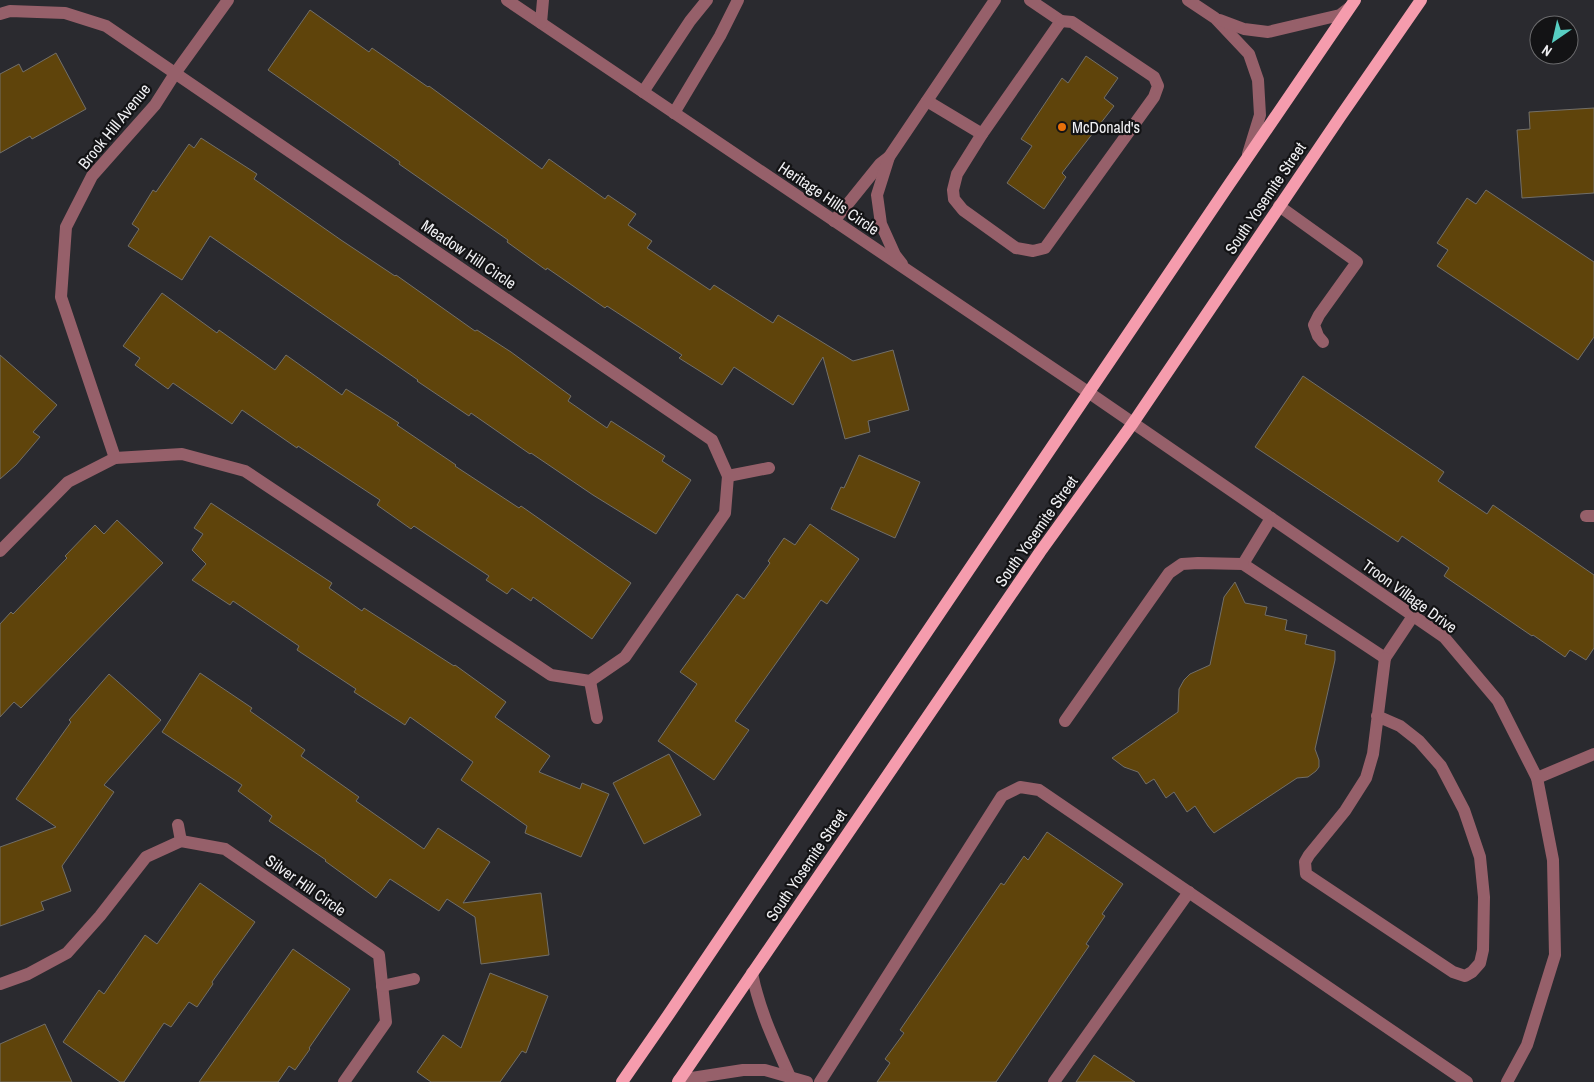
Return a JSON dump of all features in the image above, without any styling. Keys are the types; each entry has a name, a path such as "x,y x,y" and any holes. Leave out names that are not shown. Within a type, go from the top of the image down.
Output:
{"main road":[{"name":"South Yosemite Street","path":"678,1081 1035,560 1133,423 1420,0"},
{"name":"South Yosemite Street","path":"622,1082 670,1014 1088,392 1353,3"}],"street":[{"name":"Brook Hill Avenue","path":"115,458 61,297 66,227 92,176 155,105 176,72 228,0"},
{"name":"Heritage Hills Circle","path":"508,0 1133,423"},
{"path":"541,23 543,0"},
{"path":"643,92 690,20 707,0"},
{"path":"674,113 720,36 738,0"},
{"path":"904,268 895,255 881,224 877,195 889,157 996,0"},
{"path":"1030,0 1060,21 1072,22 1154,77 1158,86 1154,97 1045,248 1033,251 1016,248 963,210 954,199 953,190 957,174 982,134 1060,21"},
{"path":"1188,0 1215,18 1244,30 1268,32 1340,15 1353,3"},
{"name":"Meadow Hill Circle","path":"0,14 10,11 65,13 106,26 176,72 712,440 728,476 726,513 625,657 590,681"},
{"path":"1215,18 1249,54 1258,80 1260,115 1248,157"},
{"path":"927,101 982,134"},
{"path":"834,221 880,164 889,157"},
{"path":"1279,206 1357,262 1319,315 1314,325 1318,336 1323,342"},
{"name":"Troon Village Drive","path":"1133,423 1444,637 1498,701 1537,778 1553,860 1555,956 1527,1046 1507,1082"},
{"path":"0,551 68,482 115,458 182,454 245,471 551,675 590,681 597,718"},
{"path":"728,476 769,468"},
{"path":"1243,564 1271,518"},
{"path":"1065,721 1169,573 1182,564 1243,564 1385,658"},
{"path":"1377,716 1400,726 1419,741 1440,766 1464,810 1474,838 1480,857 1484,897 1484,950 1480,963 1472,972 1465,976 1453,972 1306,874 1305,862 1309,855 1345,811 1366,778 1373,754 1377,716 1385,658 1413,616"},
{"path":"1537,778 1594,754"},
{"path":"820,1082 1002,796 1020,787 1039,790 1467,1082"},
{"path":"0,984 28,974 67,953 100,916 146,857 181,841 178,825"},
{"name":"Silver Hill Circle","path":"181,841 225,849 379,955 386,1022 344,1082"},
{"path":"1054,1082 1189,892"},
{"path":"752,973 755,990 765,1020 790,1077"},
{"path":"382,986 414,979"},
{"path":"678,1081 743,1070 765,1070 807,1082"}],"building":[{"path":"310,10 369,52 372,48 429,86 542,169 549,159 605,199 608,195 636,214 628,225 652,241 647,248 710,290 714,285 773,323 778,315 853,361 893,350 909,410 868,421 870,432 845,439 823,357 793,405 734,367 722,385 679,358 682,355 607,306 605,308 547,268 546,270 507,242 508,240 399,164 400,162 268,70"},
{"path":"56,53 86,109 32,139 30,136 0,153 0,74 19,64 23,72"},
{"path":"1086,56 1118,78 1104,98 1114,106 1062,173 1066,177 1044,209 1007,183 1032,146 1021,139 1062,78 1068,83"},
{"path":"1594,108 1594,193 1522,198 1517,130 1530,129 1529,112"},
{"path":"201,138 257,174 254,179 341,240 396,275 475,331 477,330 511,352 571,396 568,401 607,428 611,421 665,456 662,461 691,480 656,534 530,454 471,413 469,416 210,236 182,280 128,246 139,229 132,224 153,190 156,192 189,144 194,148"},
{"path":"1486,190 1594,262 1594,337 1578,360 1437,266 1448,250 1437,243 1467,198 1476,204"},
{"path":"162,293 217,333 219,330 275,370 286,355 342,395 346,389 399,423 397,425 455,466 519,508 521,506 631,583 592,639 533,597 531,601 512,588 507,594 486,580 489,576 414,526 411,529 377,505 380,500 298,446 297,448 242,410 232,424 173,383 168,389 135,365 140,358 123,346"},
{"path":"0,355 57,405 33,432 40,437 16,465 0,479"},
{"path":"1303,376 1444,472 1438,481 1487,514 1493,505 1594,575 1594,648 1586,660 1570,650 1565,657 1532,636 1444,576 1449,568 1402,536 1398,542 1255,447"},
{"path":"859,455 920,482 895,538 831,509 841,487 844,488"},
{"path":"211,503 332,583 329,588 362,611 364,608 455,665 506,702 495,717 550,756 539,772 580,789 582,783 609,794 581,857 525,833 527,826 461,780 473,762 410,717 405,725 354,692 356,689 297,650 299,646 233,601 230,605 192,580 206,564 192,550 203,534 194,528"},
{"path":"117,520 163,563 21,708 14,702 0,717 0,624 11,612 13,614 67,558 65,556 95,525 104,534"},
{"path":"810,524 859,559 827,604 821,600 735,721 749,730 714,780 658,741 697,684 680,672 737,594 744,599 770,563 768,561 784,538 795,545"},
{"path":"1235,582 1245,603 1267,607 1265,615 1287,620 1285,630 1307,635 1305,644 1335,651 1335,660 1315,749 1319,760 1319,767 1308,777 1297,778 1214,833 1195,806 1187,812 1174,792 1166,798 1154,779 1146,784 1138,772 1124,767 1112,758 1178,712 1179,689 1184,680 1190,674 1210,665 1224,597"},
{"path":"200,673 252,708 250,711 305,750 301,756 359,797 356,801 424,849 438,828 490,862 463,903 541,893 549,955 481,964 475,917 447,899 439,911 390,879 376,898 326,860 269,821 272,816 238,791 242,785 162,732"},
{"path":"109,674 161,720 104,785 114,792 62,866 71,891 41,902 44,910 0,926 0,847 56,827 16,799 71,722 69,720"},
{"path":"669,754 701,815 644,844 613,783"},
{"path":"1047,832 1123,884 1102,914 1105,916 1086,944 1089,946 996,1082 877,1082 890,1063 885,1059 904,1033 900,1030 1001,883 1004,885 1024,856 1028,860"},
{"path":"200,883 255,922 212,982 213,984 197,1007 189,1002 171,1027 164,1023 124,1082 120,1082 63,1042 99,990 104,994 145,935 157,944"},
{"path":"293,949 350,989 310,1049 295,1070 289,1066 278,1082 199,1082"},
{"path":"490,973 548,996 526,1053 522,1051 500,1082 431,1082 417,1072 443,1035 461,1048"},
{"path":"45,1024 72,1082 0,1082 0,1044"},
{"path":"1094,1055 1135,1082 1076,1082"}],"place":[{"name":"McDonald's","path":"1062,127"}]}
